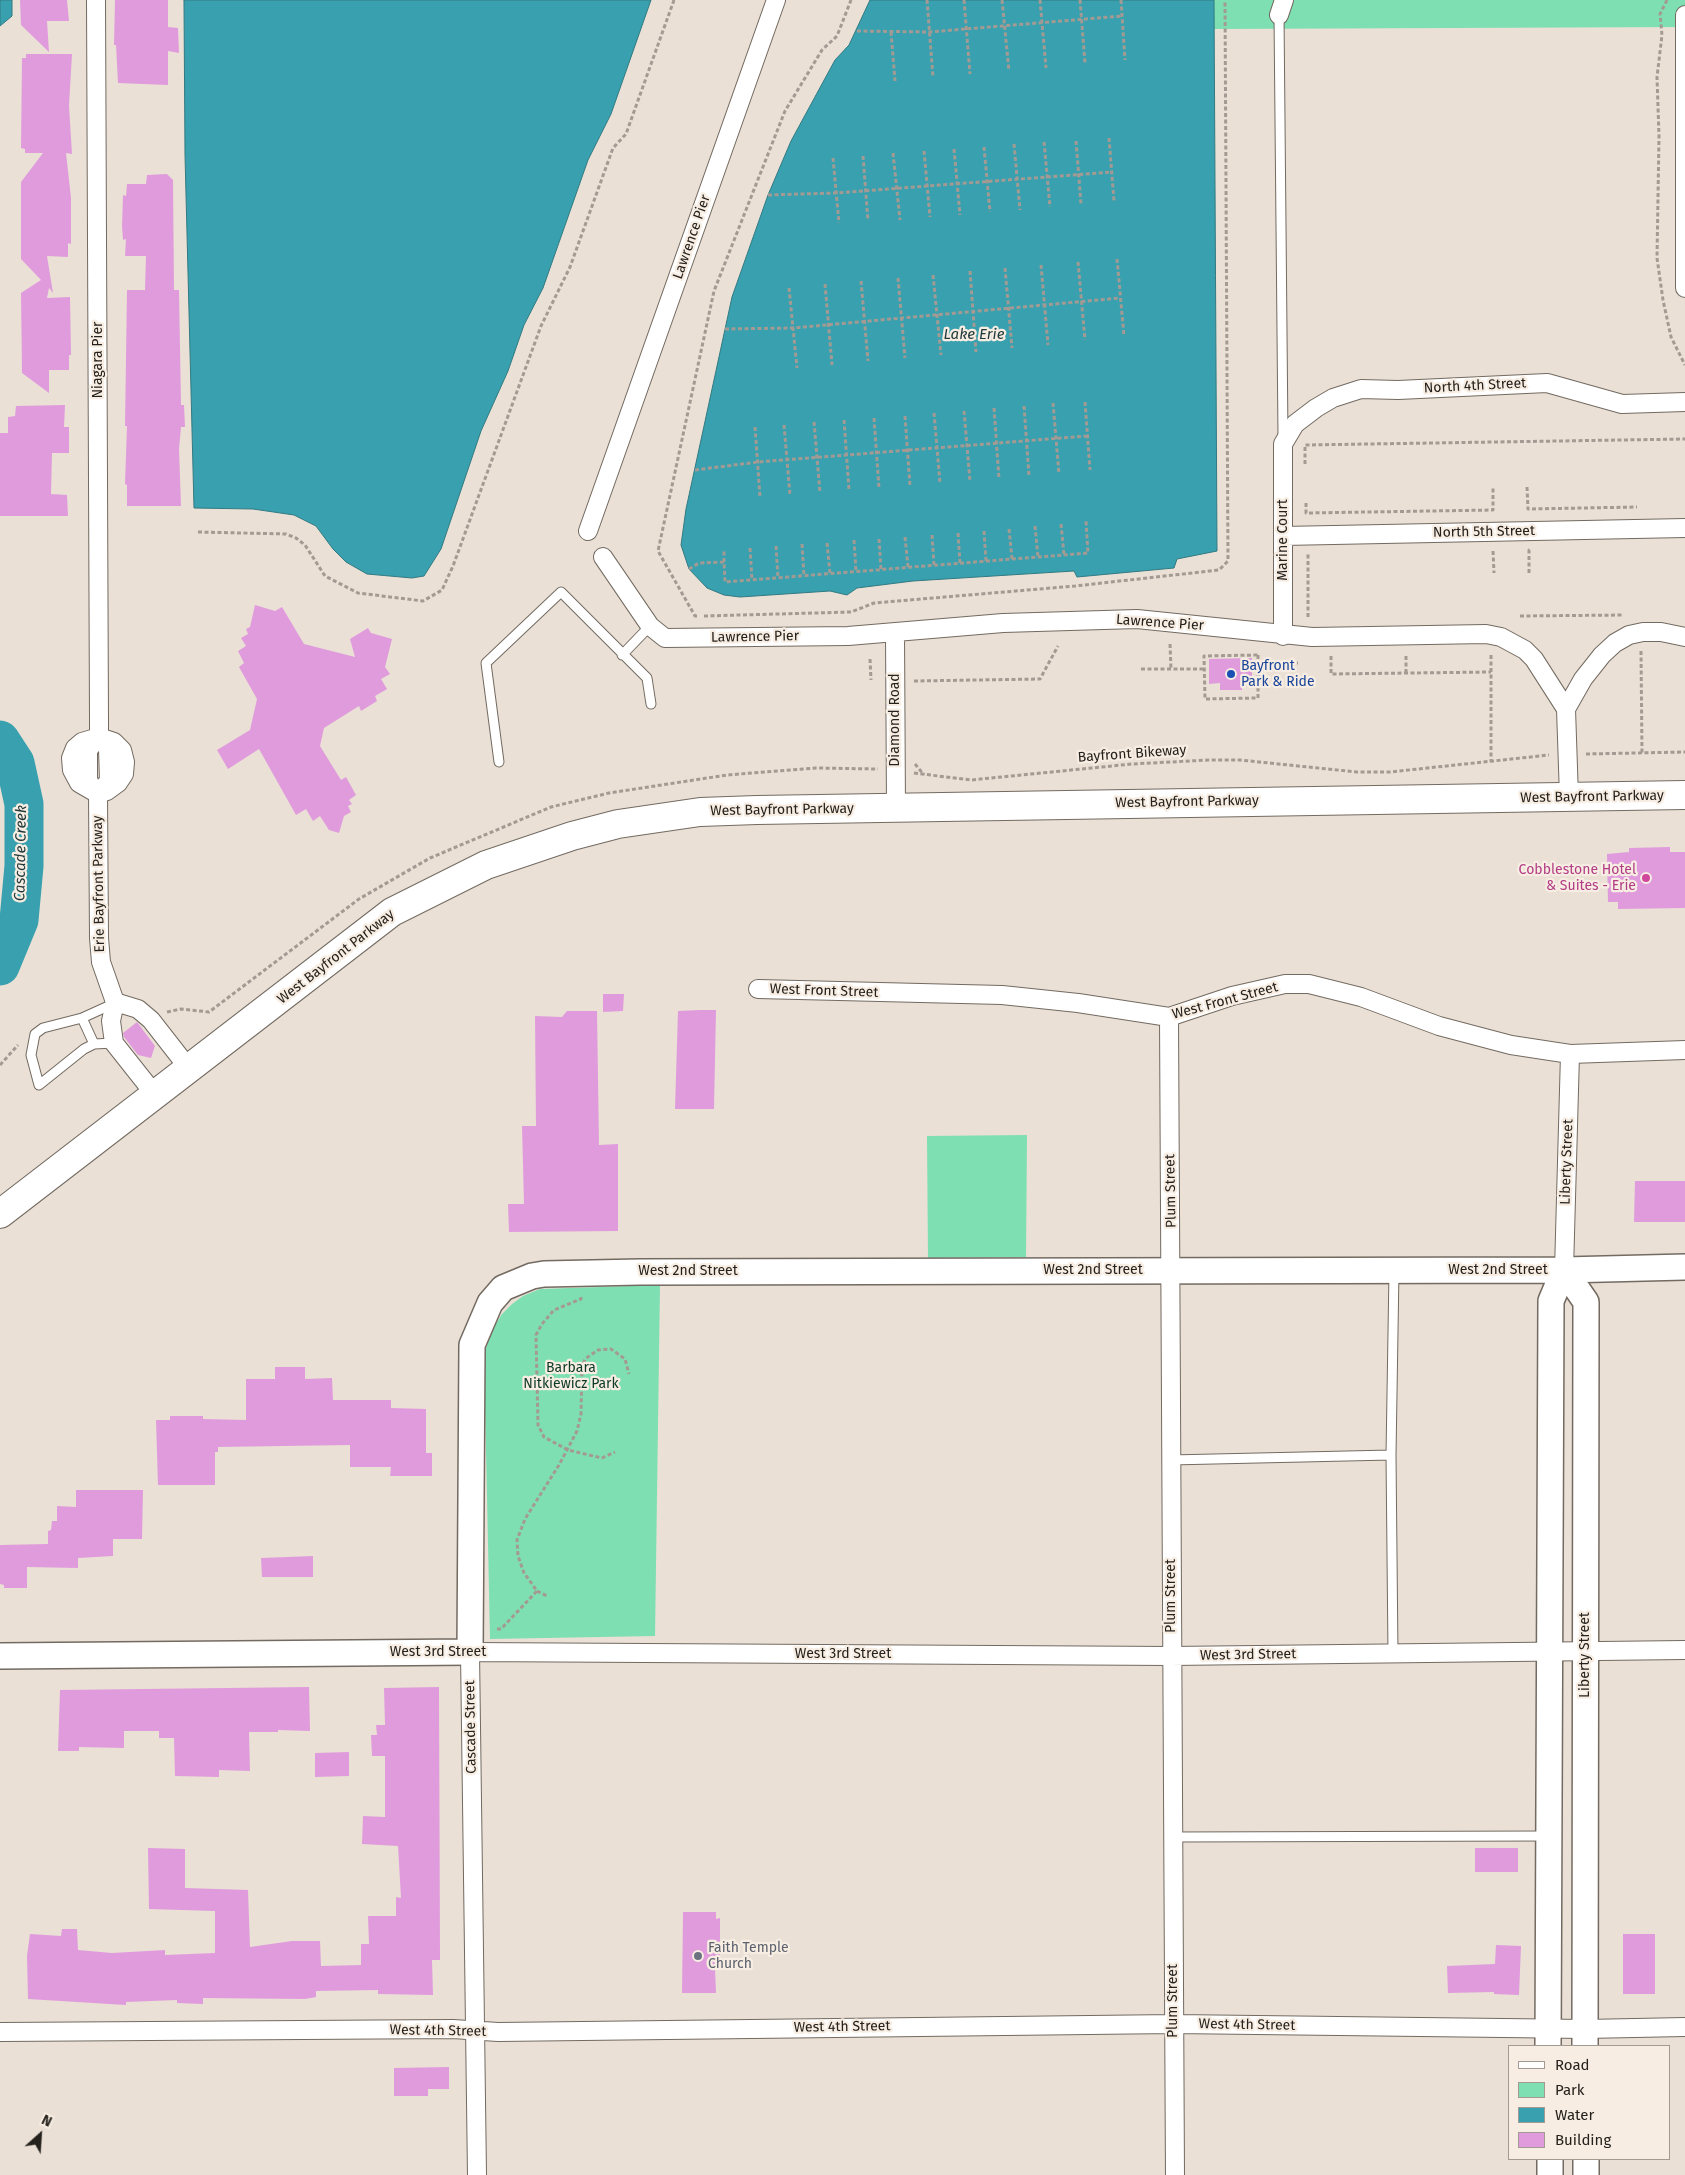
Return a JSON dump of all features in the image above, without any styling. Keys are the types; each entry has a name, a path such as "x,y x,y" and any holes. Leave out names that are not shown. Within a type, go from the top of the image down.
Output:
{"highway":[{"name":"West Bayfront Parkway","path":"0,1214 190,1070 392,912 486,865 572,836 618,824 700,812 757,810 1685,795"}],"street":[{"name":"Niagara Pier","path":"96,0 99,728"},
{"name":"Lawrence Pier","path":"588,531 776,0"},
{"path":"1685,14 1685,288"},
{"name":"North 4th Street","path":"1283,444 1295,424 1316,408 1333,398 1360,389 1398,390 1547,383 1622,404 1685,402"},
{"name":"Marine Court","path":"1283,444 1283,636"},
{"name":"North 5th Street","path":"1283,536 1685,528"},
{"name":"Lawrence Pier","path":"603,557 650,626 664,638 895,633 1011,622 1137,619 1187,623 1283,636 1486,634 1501,637 1525,650 1534,658 1566,709"},
{"path":"1569,797 1566,709 1583,679 1615,643 1629,636 1643,632 1660,632 1685,638"},
{"name":"Diamond Road","path":"895,633 894,770 896,808"},
{"name":"Erie Bayfront Parkway","path":"99,728 108,749 109,781 98,794 99,938 101,962 115,1002 110,1021 114,1043"},
{"path":"98,794 79,783 72,770 71,758 75,748 99,728"},
{"name":"West Front Street","path":"758,989 1002,996 1078,1003 1169,1017 1232,996 1285,984 1309,984 1361,997 1439,1026 1511,1045 1570,1054 1685,1050"},
{"path":"115,1002 138,1009 151,1020 190,1070"},
{"name":"Plum Street","path":"1169,1017 1175,2175"},
{"path":"114,1043 156,1096"},
{"name":"Liberty Street","path":"1548,2037 1551,1301 1564,1270 1570,1054"},
{"name":"West 2nd Street","path":"503,1288 517,1281 544,1274 1171,1270 1564,1270 1685,1267"},
{"name":"Liberty Street","path":"1564,1270 1586,1302 1585,2038"},
{"name":"Cascade Street","path":"477,2175 470,1652 472,1628 471,1359 472,1345 482,1319 490,1303 503,1288"},
{"name":"West 3rd Street","path":"0,1656 470,1652 1171,1656 1585,1653 1685,1650"},
{"name":"West 4th Street","path":"0,2032 1174,2024 1585,2038 1685,2027"},
{"path":"1550,2160 1550,2175"},
{"path":"1586,2160 1586,2175"}],"lane":[{"path":"1282,8 1283,444"},
{"path":"499,762 486,663 561,592 647,678 651,704"},
{"path":"622,655 650,626"},
{"path":"114,1043 94,1044 84,1049 39,1085 31,1055 35,1034 50,1025 82,1018 115,1002"},
{"path":"82,1018 94,1044"},
{"path":"1394,1270 1391,1454 1394,1654"},
{"path":"1170,1460 1391,1454"},
{"path":"1172,1837 1550,1836"}],"path":[{"path":"198,532 286,534 296,538 304,545 325,576 358,593 422,601 442,590 453,566 541,326 570,267 613,148 626,134 674,0"},
{"path":"852,0 837,36 822,50 785,111 714,291 658,551 695,616 851,612 874,603 1075,586 1219,570 1228,561 1225,0"},
{"path":"927,0 933,78"},
{"path":"964,0 970,74"},
{"path":"1002,0 1009,71"},
{"path":"1040,0 1046,68"},
{"path":"1080,0 1085,63"},
{"path":"1121,0 1126,60"},
{"path":"1667,0 1660,14 1662,35 1657,77 1659,136 1657,258 1662,300 1671,337 1685,366"},
{"path":"857,31 929,32 1122,16"},
{"path":"891,32 895,81"},
{"path":"1109,138 1114,201"},
{"path":"1076,140 1081,204"},
{"path":"1044,142 1050,207"},
{"path":"1014,144 1020,210"},
{"path":"984,147 990,212"},
{"path":"954,149 960,215"},
{"path":"924,151 930,217"},
{"path":"893,153 900,220"},
{"path":"863,156 868,221"},
{"path":"834,158 838,224"},
{"path":"768,195 866,191 1112,172"},
{"path":"1117,259 1124,336"},
{"path":"1078,262 1085,340"},
{"path":"1041,265 1048,345"},
{"path":"1005,268 1012,348"},
{"path":"970,271 976,352"},
{"path":"933,275 941,355"},
{"path":"898,278 905,358"},
{"path":"860,281 868,361"},
{"path":"825,284 832,364"},
{"path":"789,288 796,368"},
{"path":"725,329 793,328 1120,298"},
{"path":"1085,402 1090,470"},
{"path":"1053,403 1059,474"},
{"path":"1024,406 1029,476"},
{"path":"994,408 999,478"},
{"path":"964,411 970,481"},
{"path":"934,413 940,484"},
{"path":"905,416 910,486"},
{"path":"874,418 879,488"},
{"path":"844,420 849,490"},
{"path":"814,422 820,492"},
{"path":"784,424 790,495"},
{"path":"755,427 760,497"},
{"path":"695,470 758,462 1087,436"},
{"path":"1305,464 1305,445 1685,439"},
{"path":"1527,487 1528,509 1646,507"},
{"path":"1306,503 1306,513 1493,510 1493,488"},
{"path":"724,550 725,582 856,572 1088,553 1086,521"},
{"path":"1061,524 1064,555"},
{"path":"1035,526 1038,557"},
{"path":"1009,529 1012,559"},
{"path":"984,531 986,561"},
{"path":"958,534 960,563"},
{"path":"932,535 934,565"},
{"path":"905,537 908,567"},
{"path":"879,539 881,569"},
{"path":"854,540 856,572"},
{"path":"827,543 830,573"},
{"path":"802,544 804,576"},
{"path":"776,546 778,578"},
{"path":"750,548 752,580"},
{"path":"1484,551 1493,551 1494,572"},
{"path":"1316,620 1308,620 1308,553 1317,553"},
{"path":"689,569 699,563 724,562"},
{"path":"1520,616 1629,615"},
{"path":"1170,644 1171,669"},
{"path":"911,687 915,680 1040,679 1058,646"},
{"path":"1641,650 1642,753"},
{"path":"1406,652 1406,673"},
{"path":"1491,653 1492,762"},
{"path":"1258,654 1258,664 1258,698 1205,699 1204,656 1258,654"},
{"path":"1331,656 1331,674 1491,672"},
{"path":"870,659 871,680"},
{"path":"1258,664 1298,664"},
{"path":"1141,669 1204,668"},
{"path":"1598,754 1685,752"},
{"name":"Bayfront Bikeway","path":"727,775 830,768 894,770 971,780 1189,760 1240,760 1366,772 1390,772 1538,756"},
{"path":"582,1294 580,1299 558,1307 546,1318 536,1335 537,1418 540,1431 548,1441 568,1450 602,1458 615,1452"},
{"path":"547,1596 537,1591 524,1573 517,1546 518,1534 525,1519 568,1450 579,1422 582,1368 585,1359 598,1350 611,1349 625,1359 629,1374"},
{"path":"497,1629 502,1629 537,1591"}],"green space":[{"path":"1214,0 1685,0 1685,27 1214,29"},
{"path":"1027,1135 1026,1257 928,1258 927,1136"},
{"name":"Barbara Nitkiewicz Park","path":"660,1285 655,1636 490,1639 484,1354 492,1330 502,1314 512,1304 523,1296 540,1289"}],"water":[{"path":"0,0 12,0 12,16 0,26"},
{"path":"184,0 651,0 611,114 588,160 543,288 524,325 508,371 481,431 441,549 424,576 412,578 367,574 346,562 333,549 316,526 294,515 253,509 194,508 185,155"},
{"name":"Lake Erie","path":"870,0 1214,0 1217,551 1177,559 1174,568 1077,577 1074,571 913,581 857,588 847,595 830,591 740,597 724,595 707,588 689,569 681,545 686,509 732,297 768,195 791,141 835,60 849,45"}],"building":[{"path":"20,0 67,0 69,21 47,21 49,52 21,25"},
{"path":"115,0 168,0 168,27 178,28 179,53 168,51 168,85 118,83 116,45 114,45"},
{"path":"26,54 72,54 69,106 72,154 66,153 71,198 71,244 68,243 68,257 47,256 53,293 49,288 47,298 70,297 71,355 69,355 69,370 49,370 49,393 22,373 21,293 41,280 21,259 21,182 43,153 25,153 25,149 21,148 22,58 26,58"},
{"path":"167,174 173,180 174,290 179,290 181,405 184,405 185,427 181,427 179,449 181,506 127,506 127,485 125,484 127,426 125,426 127,290 145,290 146,256 125,256 126,239 123,240 122,226 123,195 126,196 127,184 146,184 147,175"},
{"path":"65,405 64,427 69,427 69,453 52,453 51,494 67,495 68,516 0,516 0,433 8,433 8,417 15,416 16,406"},
{"path":"255,605 275,611 282,607 304,644 355,657 350,639 368,628 371,633 392,639 385,667 390,674 381,679 387,689 375,696 377,701 361,711 359,706 324,728 320,746 341,780 346,777 356,795 349,800 352,804 348,806 351,812 344,816 339,833 329,830 320,816 313,821 306,809 296,815 259,749 228,769 217,750 250,730 257,699 239,667 244,663 238,651 246,646 241,638 248,634 246,629 250,627"},
{"path":"1252,658 1252,683 1242,683 1242,690 1220,690 1220,683 1209,684 1209,659"},
{"name":"Cobblestone Hotel & Suites - Erie","path":"1670,847 1670,852 1685,852 1685,908 1618,909 1618,902 1608,902 1607,854 1629,852 1629,848"},
{"path":"603,994 624,994 623,1011 603,1012"},
{"path":"716,1010 714,1109 675,1109 678,1011"},
{"path":"567,1011 597,1011 599,1145 618,1144 618,1231 509,1232 508,1204 524,1204 522,1126 536,1126 535,1016 562,1017"},
{"path":"137,1022 155,1046 151,1058 138,1055 124,1037 123,1033"},
{"path":"1635,1181 1685,1181 1685,1222 1634,1222"},
{"path":"275,1367 305,1367 305,1379 332,1378 333,1400 391,1400 391,1408 426,1409 426,1453 432,1453 432,1476 390,1476 391,1467 350,1467 350,1445 218,1447 218,1452 215,1452 215,1485 158,1485 156,1420 170,1420 170,1416 203,1416 203,1419 246,1420 246,1379 275,1379"},
{"path":"76,1490 143,1490 142,1539 113,1539 113,1556 78,1558 78,1568 27,1567 27,1588 4,1588 4,1585 0,1584 0,1545 48,1544 48,1531 51,1530 52,1521 57,1521 57,1506 76,1507"},
{"path":"313,1556 313,1577 262,1577 261,1558"},
{"path":"309,1687 310,1731 278,1730 278,1732 249,1732 250,1771 219,1770 219,1777 175,1776 174,1738 159,1738 159,1731 124,1731 124,1748 79,1747 79,1751 58,1751 60,1690"},
{"path":"439,1687 440,1960 432,1960 433,1995 378,1994 378,1990 316,1991 316,1997 305,1999 203,1998 203,2004 177,2003 177,2000 126,2002 126,2005 28,1999 27,1956 30,1934 61,1936 62,1929 77,1929 78,1950 112,1953 165,1950 165,1955 215,1953 215,1911 149,1909 148,1848 185,1849 185,1888 248,1890 250,1947 292,1941 320,1941 321,1966 361,1965 361,1944 369,1944 368,1916 396,1916 396,1897 401,1898 398,1846 362,1844 363,1816 385,1817 385,1756 372,1756 371,1735 377,1735 376,1725 385,1725 384,1688"},
{"path":"349,1752 349,1776 315,1777 315,1753"},
{"path":"1475,1848 1518,1848 1518,1872 1475,1872"},
{"path":"683,1912 716,1912 716,1919 720,1918 720,1969 715,1969 716,1993 682,1993"},
{"path":"1623,1934 1655,1934 1655,1994 1623,1994"},
{"path":"1496,1945 1521,1946 1519,1995 1494,1994 1494,1992 1448,1993 1447,1966 1495,1964"},
{"path":"449,2067 449,2089 428,2089 428,2096 394,2096 394,2068"}],"waterway":[{"name":"Cascade Creek","path":"0,740 15,763 24,804 24,866 19,920 0,966"}],"place":[{"name":"Bayfront Park & Ride","path":"1231,674"},
{"name":"Cobblestone Hotel & Suites - Erie","path":"1646,878"},
{"name":"Faith Temple Church","path":"698,1956"}]}
